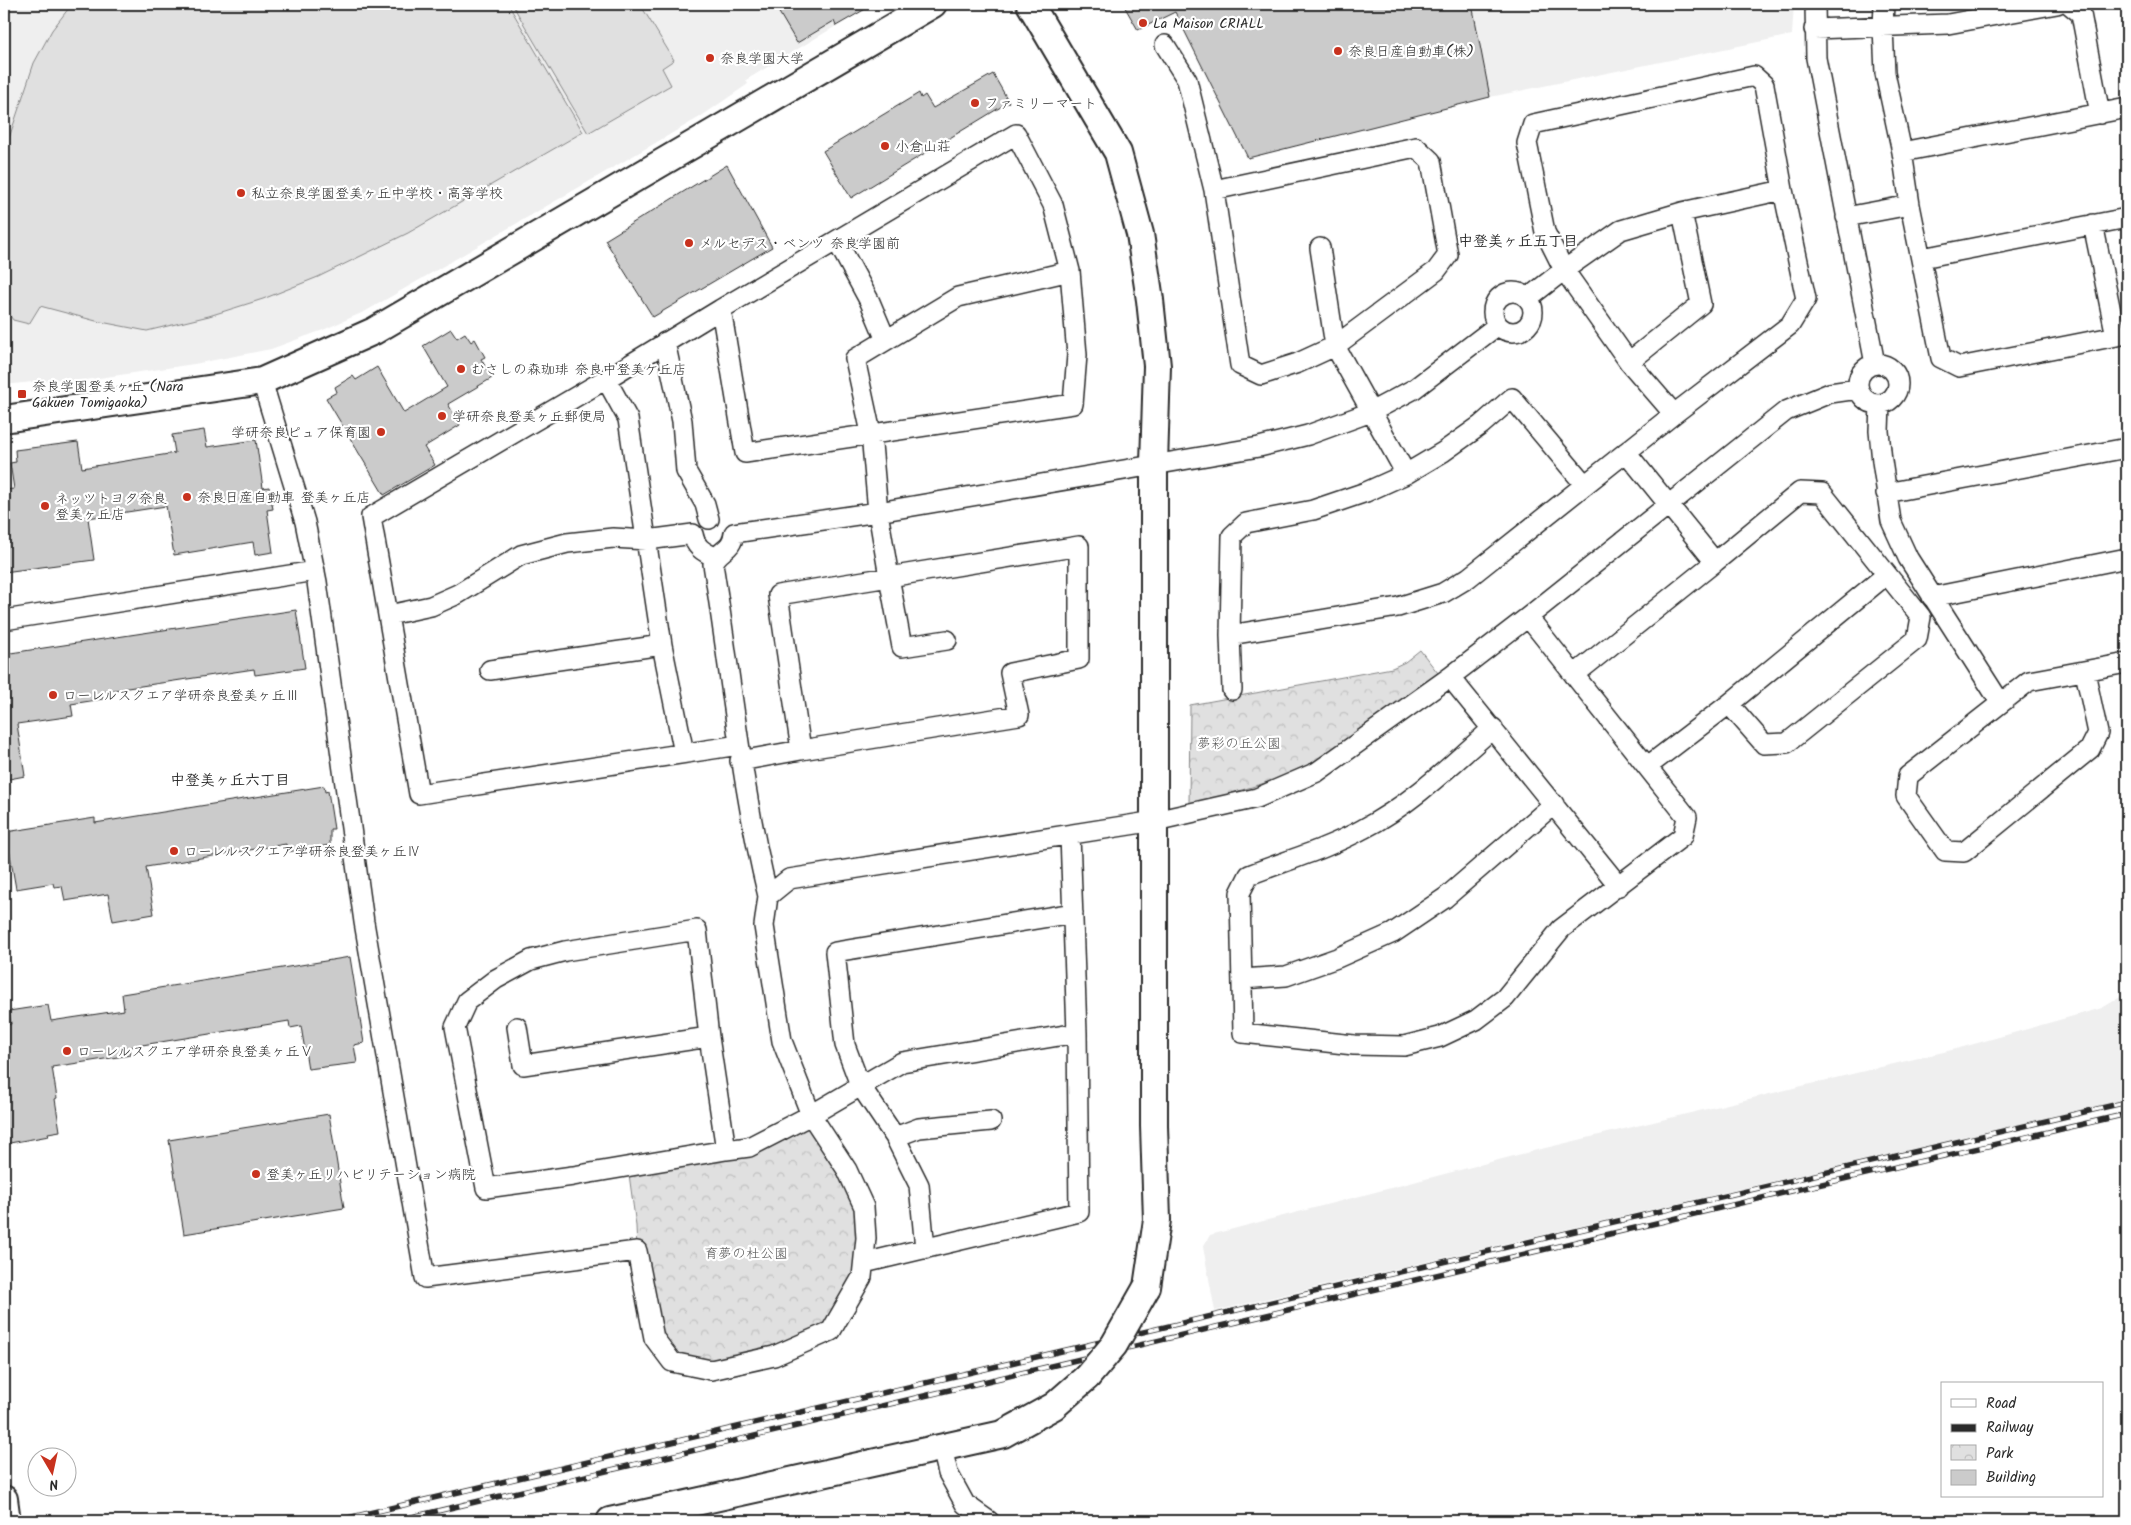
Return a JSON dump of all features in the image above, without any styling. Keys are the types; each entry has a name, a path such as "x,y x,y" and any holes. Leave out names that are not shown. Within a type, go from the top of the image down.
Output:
{"street":[{"path":"4,419 262,381 374,331 933,4"},
{"path":"610,1521 1003,1434 1054,1406 1086,1377 1114,1345 1147,1287 1157,1220 1154,1126 1154,464 1156,356 1140,234 1120,162 1114,146 1030,4"},
{"path":"1815,4 1816,58 1875,364"},
{"path":"1884,4 1882,27 1885,73 1941,358 1959,367 2122,335 2093,224"},
{"path":"1814,29 1948,24 2032,6 2057,4"},
{"path":"2069,4 2080,14 2100,114"},
{"path":"1165,45 1187,80 1214,190 1240,364 1261,375 1298,363 1335,346 1436,272 1448,255 1431,161 1416,147 1214,190"},
{"path":"1230,635 1398,607 1443,593 1468,578 1674,414 1790,325 1806,299 1764,86 1754,76 1533,124 1527,143 1545,232 1564,270 1629,362 1674,414"},
{"path":"1902,152 2127,108"},
{"path":"721,309 745,453 1073,404 1077,355 1070,270 1053,205 1016,134 721,309 606,379 371,517 419,794 684,753 801,750 1019,715 1010,673 1079,659 1078,546 778,595 801,750"},
{"path":"1528,298 1621,230 1682,212 1783,190"},
{"path":"1846,217 1910,205"},
{"path":"1629,362 1701,304 1682,212"},
{"path":"1922,258 2127,218"},
{"path":"836,241 870,302 886,340"},
{"path":"1320,248 1335,346 1406,474"},
{"path":"947,640 902,647 878,512 871,433 855,360 958,297 1070,270"},
{"path":"1516,292 1528,298 1533,310 1531,322 1526,327 1521,331 1509,332 1498,325 1493,312 1497,299 1502,295 1516,292"},
{"path":"734,533 878,512 1259,447 1308,435 1370,412 1414,389 1498,325"},
{"path":"666,342 682,421 686,471 705,504 709,519"},
{"path":"1875,364 1887,366 1896,375 1895,394 1880,404 1868,402 1858,389 1859,376 1863,370 1875,364"},
{"path":"606,379 628,419 662,645 684,753"},
{"path":"262,381 305,522 315,571 364,922 425,1278 637,1251 654,1338 672,1362 711,1370 774,1356 831,1331 862,1277 866,1238 864,1207 847,1170 811,1115 782,1041 764,926 768,896 756,848 739,753 726,640 713,564 715,557 727,550 733,541 734,533 728,523 722,519 709,519 697,525 693,534 694,543 704,553 715,557"},
{"path":"768,896 789,879 1155,822 1257,798 1317,772 1450,677 1528,617 1786,411 1830,393 1858,389"},
{"path":"1232,690 1230,635 1232,536 1246,523 1313,510 1366,492 1406,474 1443,452 1481,425 1512,398 1584,485"},
{"path":"1880,404 1879,431 1891,522 1908,558 2000,702"},
{"path":"1886,494 2127,448"},
{"path":"1626,452 1715,562"},
{"path":"1574,675 1800,492 1822,493 1921,617 1917,639 1787,743 1764,744 1729,704"},
{"path":"389,615 431,606 458,594 522,555 567,543 613,538 647,540 693,534"},
{"path":"1932,597 2127,558"},
{"path":"4,620 315,571"},
{"path":"1648,766 1729,704 1886,575"},
{"path":"1493,728 1422,791 1364,829 1313,852 1249,875 1240,893 1243,1034 1354,1045 1404,1046 1440,1037 1476,1020 1505,998 1561,929 1683,836 1687,817 1528,617"},
{"path":"490,670 662,645"},
{"path":"2084,672 2098,733 2090,749 1964,852 1945,851 1906,796 1908,776 2000,702 2030,681 2127,663"},
{"path":"1450,677 1619,886"},
{"path":"1242,979 1286,976 1337,958 1393,933 1445,898 1554,804"},
{"path":"864,1264 1079,1212 1077,1033 1070,835"},
{"path":"924,1250 919,1185 895,1138 860,1085 845,1045 834,952 1073,912"},
{"path":"726,1150 709,1037 698,930 566,951 531,960 496,979 467,1001 454,1027 486,1188 750,1147 811,1115 902,1062 1077,1033"},
{"path":"516,1027 523,1065 709,1037"},
{"path":"895,1138 918,1128 990,1121"},
{"path":"942,1448 948,1473 965,1504 989,1521"},
{"path":"4,1499 7,1521"}],"shaded area":[{"name":"私立奈良学園登美ヶ丘中学校・高等学校","path":"4,4 823,4 836,26 746,80 748,84 700,117 366,311 323,330 271,349 194,364 79,381 61,379 4,385"},
{"path":"1472,4 1794,4 1792,35 1490,97"},
{"path":"2127,993 2127,1099 1215,1311 1203,1247 1210,1235 1533,1151 1956,1049 2102,1008"}],"green space":[{"name":"私立奈良学園登美ヶ丘中学校・高等学校","path":"72,4 508,4 583,132 408,233 318,277 263,299 209,316 147,331 96,321 40,306 29,324 13,320 4,307 4,153 34,63 52,30"},
{"path":"512,4 640,4 674,60 662,68 671,85 588,133"},
{"name":"夢彩の丘公園","path":"1420,650 1438,673 1381,720 1335,752 1278,779 1189,806 1190,705 1392,668 1405,662"},
{"name":"育夢の杜公園","path":"811,1115 864,1207 862,1277 831,1331 711,1370 672,1362 654,1338 637,1251 636,1226 628,1167 726,1150"}],"building":[{"path":"774,4 874,4 836,26 834,21 797,43"},
{"name":"奈良日産自動車(株)","path":"1123,4 1472,4 1490,97 1248,158 1175,12 1138,30"},
{"name":"小倉山荘","path":"993,74 1009,102 851,198 823,151 919,93 921,98 925,95 933,108"},
{"name":"メルセデス・ベンツ 奈良学園前","path":"727,165 772,247 653,317 605,240"},
{"name":"学研奈良ピュア保育園","path":"451,329 457,338 465,333 471,342 475,339 485,357 481,359 492,378 448,404 460,425 424,447 435,465 384,495 326,398 337,392 335,387 353,376 356,380 377,367 404,413 447,387 423,346"},
{"path":"204,430 207,447 256,440 263,488 269,487 273,509 267,510 273,552 255,555 253,542 174,555 166,506 88,518 94,560 4,572 4,490 14,489 10,463 16,462 15,450 78,442 82,468 175,453 172,435"},
{"name":"ローレルスクエア学研奈良登美ヶ丘Ⅲ","path":"296,610 305,668 255,675 254,669 101,692 103,699 71,704 73,716 17,724 25,776 4,780 4,654"},
{"name":"ローレルスクエア学研奈良登美ヶ丘Ⅳ","path":"324,786 325,792 328,791 334,829 330,829 330,845 287,852 286,844 146,867 154,914 113,921 108,894 65,901 62,886 54,887 53,883 16,889 6,832 95,818 95,823"},
{"name":"ローレルスクエア学研奈良登美ヶ丘Ⅴ","path":"350,957 364,1043 354,1045 357,1063 308,1069 301,1026 290,1028 289,1021 130,1047 131,1055 52,1067 60,1131 48,1133 49,1136 4,1144 4,1026 11,1024 9,1011 48,1005 51,1021 124,1010 122,994"},
{"name":"登美ヶ丘リハビリテーション病院","path":"329,1114 344,1208 184,1234 169,1140"}],"railway":[{"path":"335,1521 2127,1102"},
{"path":"395,1521 1800,1189 2127,1114"}],"place":[{"name":"La Maison CRIALL","path":"1143,23"},
{"name":"奈良日産自動車(株)","path":"1338,51"},
{"name":"奈良学園大学","path":"710,58"},
{"name":"ファミリーマート","path":"975,103"},
{"name":"小倉山荘","path":"885,146"},
{"name":"私立奈良学園登美ヶ丘中学校・高等学校","path":"241,193"},
{"name":"メルセデス・ベンツ 奈良学園前","path":"689,243"},
{"name":"むさしの森珈琲 奈良中登美ケ丘店","path":"461,369"},
{"name":"奈良学園登美ヶ丘 (Nara Gakuen Tomigaoka)","path":"22,394"},
{"name":"学研奈良登美ヶ丘郵便局","path":"442,416"},
{"name":"学研奈良ピュア保育園","path":"381,432"},
{"name":"奈良日産自動車 登美ヶ丘店","path":"187,497"},
{"name":"ネッツトヨタ奈良 登美ヶ丘店","path":"45,506"},
{"name":"ローレルスクエア学研奈良登美ヶ丘Ⅲ","path":"53,695"},
{"name":"ローレルスクエア学研奈良登美ヶ丘Ⅳ","path":"174,851"},
{"name":"ローレルスクエア学研奈良登美ヶ丘Ⅴ","path":"67,1051"},
{"name":"登美ヶ丘リハビリテーション病院","path":"256,1174"}],"district":[{"name":"中登美ヶ丘五丁目","path":"1518,241"},
{"name":"中登美ヶ丘六丁目","path":"230,780"}]}
